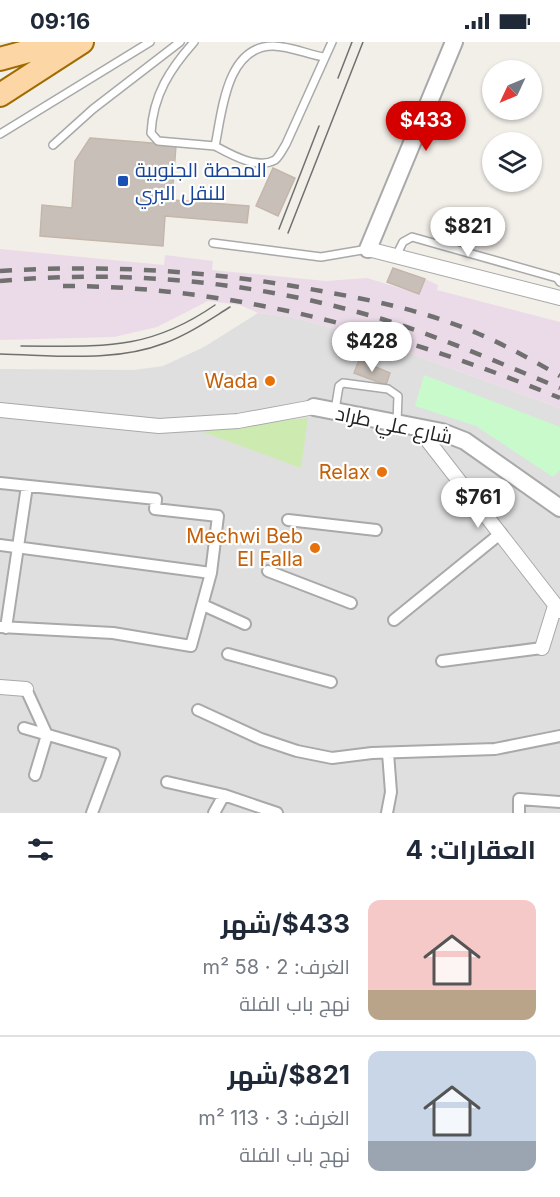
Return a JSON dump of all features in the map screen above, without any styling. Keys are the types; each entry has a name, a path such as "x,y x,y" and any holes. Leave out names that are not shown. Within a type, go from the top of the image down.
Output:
{"main road":[{"path":"0,58 62,42"},
{"path":"0,95 82,42"}],"street":[{"path":"454,42 368,249 560,298"},
{"path":"0,410 159,426 238,421 314,407"},
{"name":"شارع علي طراد","path":"314,407 442,432 465,441 560,508"},
{"path":"418,428 557,608 542,648 442,661"},
{"path":"0,483 156,499 155,508 218,516 211,573 191,646 113,633 3,628 27,486"},
{"path":"288,520 376,530"},
{"path":"394,620 501,533"},
{"path":"0,545 211,573"},
{"path":"268,571 351,603"},
{"path":"203,605 245,624"},
{"path":"228,654 331,682"},
{"path":"0,687 26,689 47,735 35,775"},
{"path":"198,710 261,739 297,752 332,758 388,753 495,749 560,736"},
{"path":"24,728 114,754 92,813"},
{"path":"387,813 391,792 388,753"},
{"path":"168,782 224,795 277,813"},
{"path":"214,813 224,795"},
{"path":"519,813 519,799 560,802"}],"lane":[{"path":"0,134 150,42"},
{"path":"53,145 93,109 180,42"},
{"path":"194,42 169,70 151,118 151,132 158,141 215,146 251,161 263,163 276,159 286,144 323,57 332,42"},
{"path":"215,146 229,82 243,59 263,47 275,46 323,57"},
{"path":"396,256 404,242 412,237 557,278 560,282"},
{"path":"213,243 321,257 368,249"},
{"path":"335,411 339,386 343,383 388,389 398,396 397,423"}],"shaded area":[{"path":"0,249 164,265 165,255 213,261 212,270 326,281 367,278 419,294 425,279 438,285 437,290 560,322 560,408 368,338 292,317 258,313 240,305 208,301 157,327 114,337 0,340"},
{"path":"258,313 292,317 368,338 560,408 560,813 0,813 0,369 134,370 163,366 204,347"}],"green space":[{"path":"424,375 560,427 560,470 553,477 476,426 415,406"},
{"path":"308,418 301,468 192,428"}],"building":[{"name":"المحطة الجنوبية للنقل البري","path":"90,138 176,145 172,200 249,206 247,223 165,216 163,246 40,236 42,205 72,208 75,161"},
{"path":"273,168 295,178 278,216 256,206"},
{"path":"393,268 425,279 419,294 387,282"},
{"path":"359,360 390,373 386,385 354,373"}],"tram line":[{"path":"338,78 352,42"},
{"path":"288,233 363,42"},
{"path":"279,229 319,126"},
{"path":"21,346 99,345 145,339 190,320 215,305"},
{"path":"0,354 105,356 145,349 182,335 230,307"}],"railway":[{"path":"0,271 82,268 163,271 245,279 346,296 404,308 461,327 510,349 560,376"},
{"path":"0,281 96,277 145,278 241,288 288,296 336,306 405,326 560,388"},
{"path":"63,286 128,288 191,294 254,304 317,318 440,353 560,398"}],"place":[{"name":"المحطة الجنوبية للنقل البري","path":"123,181"},
{"name":"Wada","path":"270,381"},
{"name":"Relax","path":"382,472"},
{"name":"Mechwi Beb El Falla","path":"315,548"}]}
